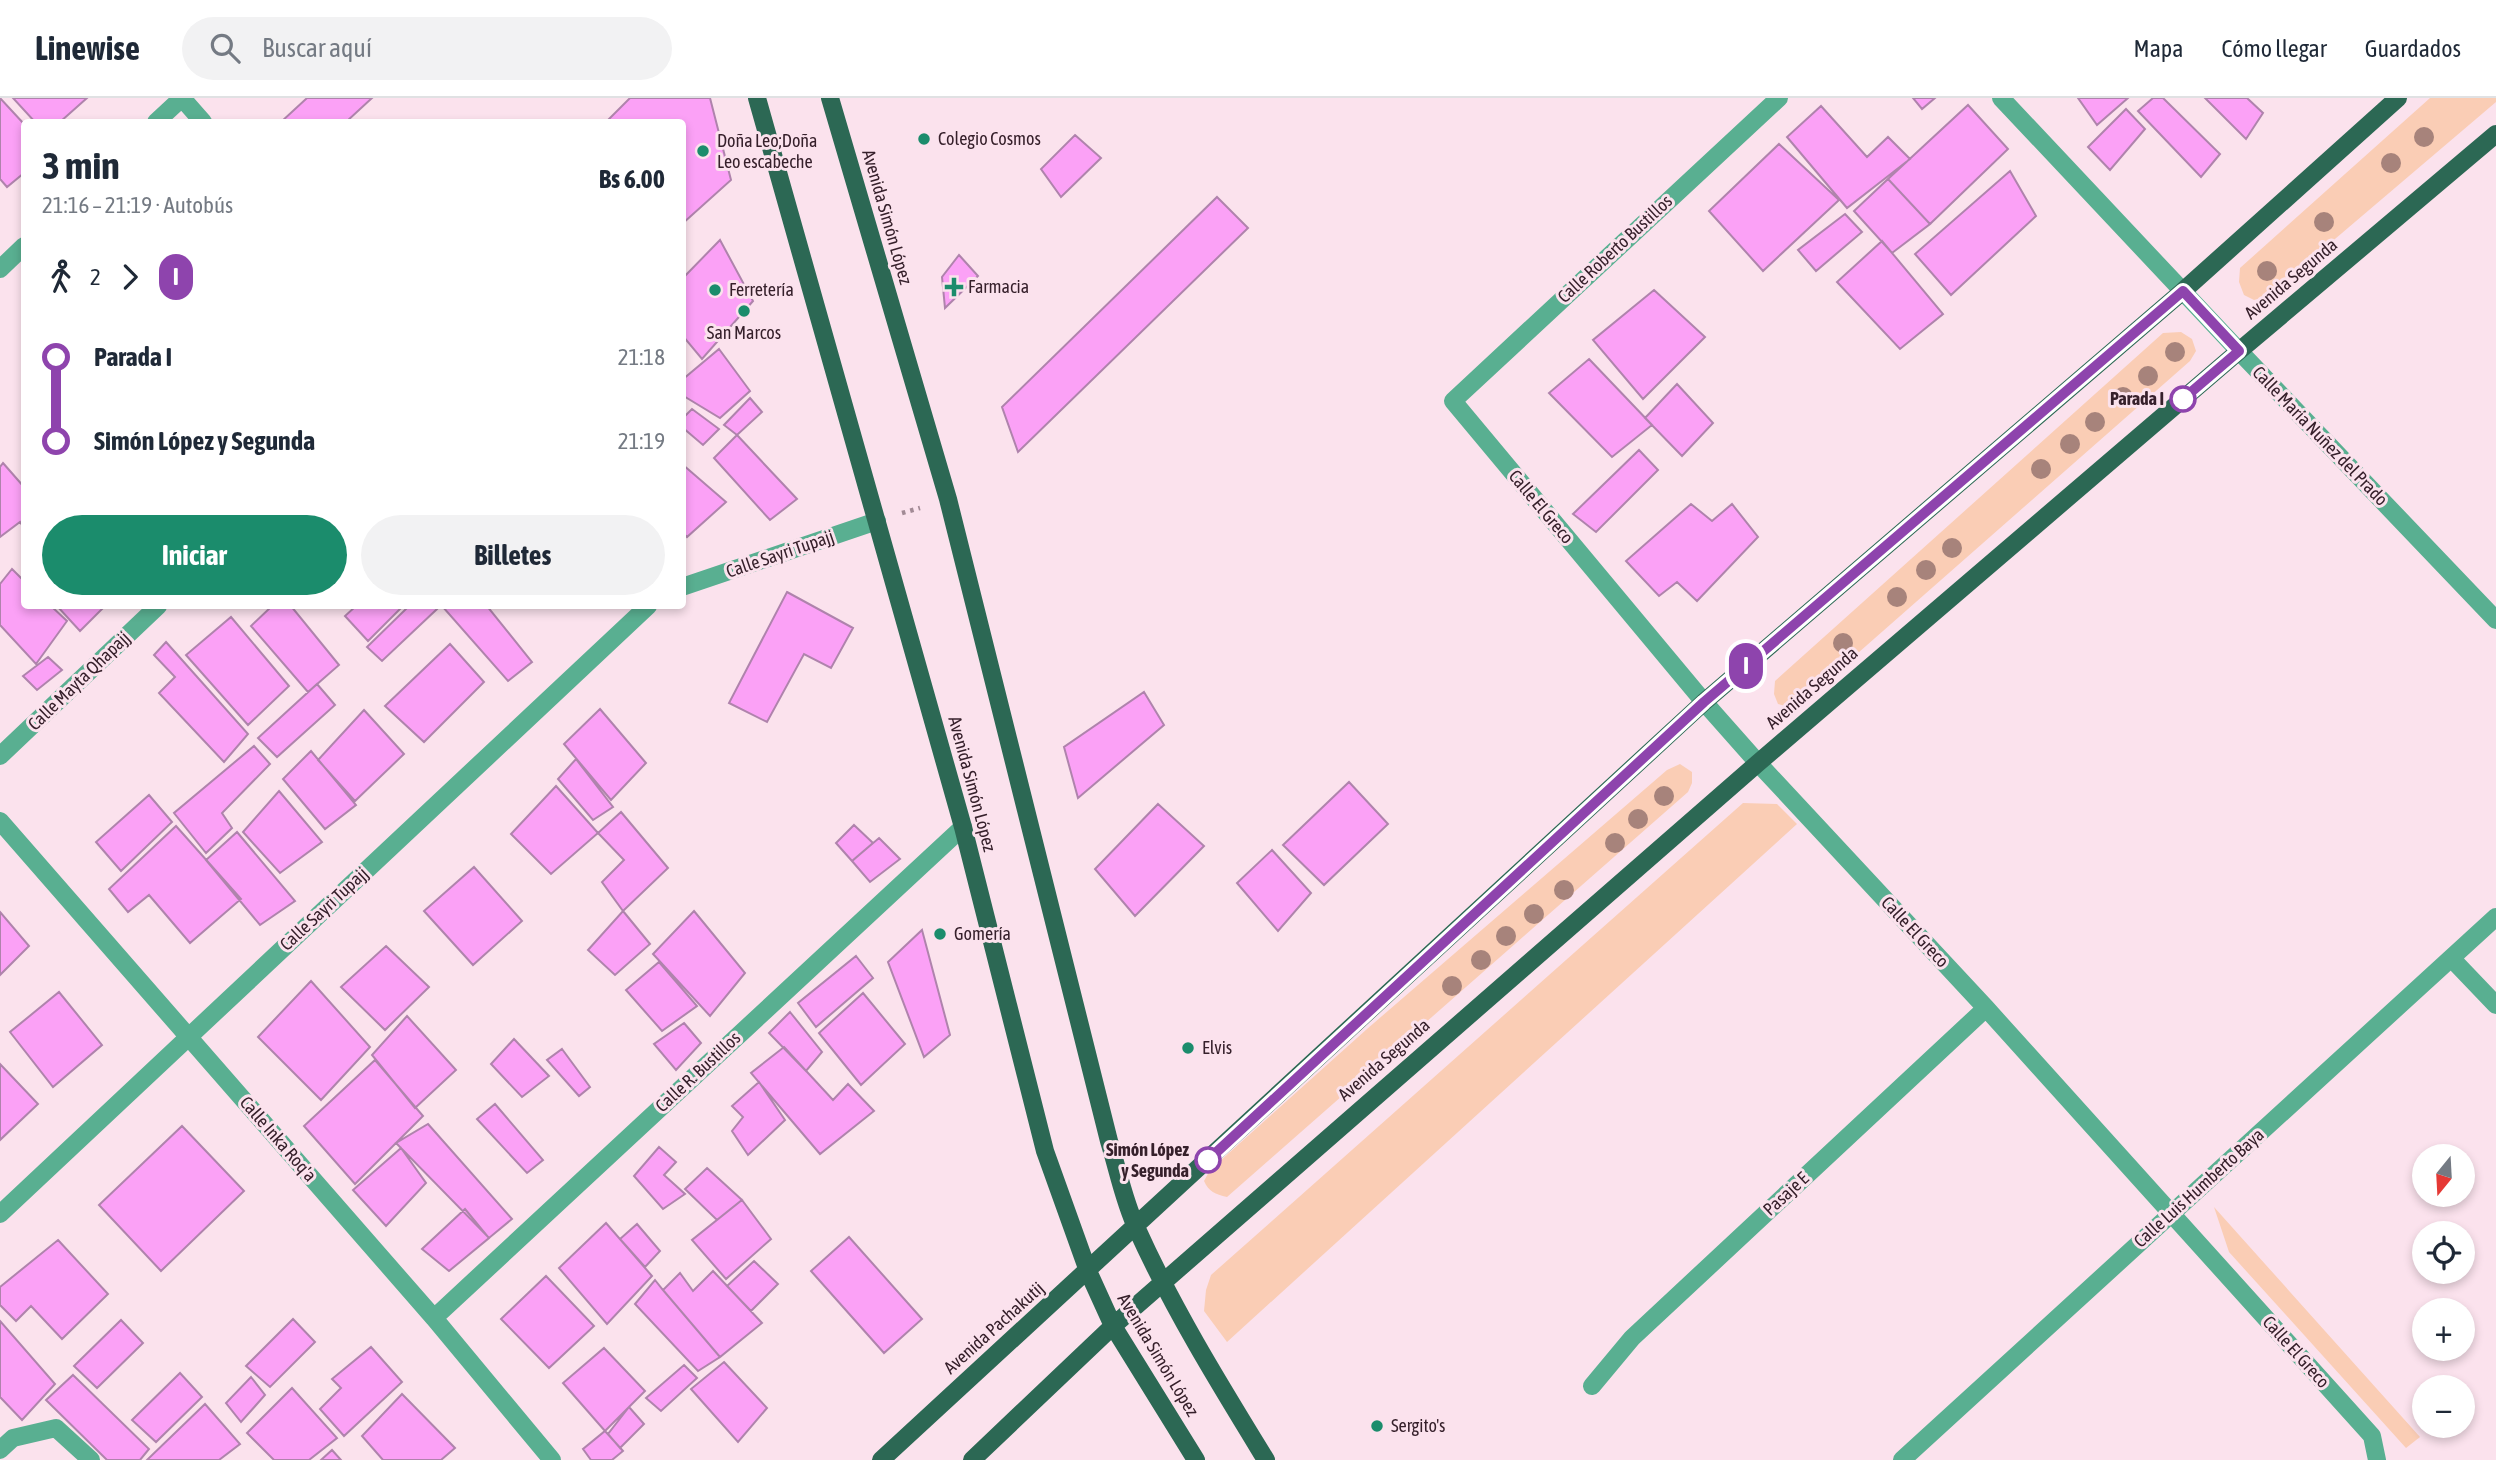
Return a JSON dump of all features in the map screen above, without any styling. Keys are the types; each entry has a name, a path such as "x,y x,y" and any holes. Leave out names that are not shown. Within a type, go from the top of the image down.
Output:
{"main road":[{"name":"Avenida Simón López","path":"757,98 963,827 1045,1151 1088,1270 1113,1326 1196,1460"},
{"name":"Avenida Simón López","path":"830,98 948,499 1105,1128 1135,1226 1218,1382 1266,1460"},
{"path":"1135,1226 1704,702 2183,291 2398,98"},
{"name":"Avenida Segunda","path":"1163,1283 1758,763 2496,134"},
{"name":"Avenida Pachakutij","path":"881,1460 1135,1226"},
{"path":"972,1460 1113,1326 1163,1283"}],"street":[{"path":"159,119 182,98 200,119"},
{"name":"Calle Roberto Bustillos","path":"1453,401 1779,98"},
{"name":"Calle María Nuñez del Prado","path":"2001,98 2496,620"},
{"path":"0,269 21,249"},
{"name":"Calle El Greco","path":"1453,401 1758,763 1986,1008 2372,1436 2377,1460"},
{"name":"Calle Sayri Tupajj","path":"686,586 877,521"},
{"name":"Calle Mayta Qhapajj","path":"0,756 155,609"},
{"name":"Calle Sayri Tupajj","path":"0,1214 638,609"},
{"name":"Calle Inka Roq'a","path":"0,821 434,1318 552,1460"},
{"name":"Calle R. Bustillos","path":"434,1318 963,827"},
{"name":"Calle Luis Humberto Baya","path":"1902,1460 2496,917"},
{"path":"2452,959 2496,1005"},
{"name":"Pasaje E","path":"1592,1386 1632,1338 1986,1008"},
{"path":"0,1450 13,1438 56,1428 91,1460"}],"path":[{"path":"877,521 948,499"}],"shaded area":[{"path":"2430,98 2496,98 2496,102 2268,296 2254,300 2244,295 2239,282 2240,268"},
{"path":"2181,332 2192,339 2196,351 2190,361 1800,704 1789,707 1778,704 1774,694 1775,681 2163,333"},
{"path":"1680,764 1692,772 1692,783 1688,792 1227,1197 1208,1188 1204,1181 1210,1170 1367,1029 1667,770"},
{"path":"1743,803 1777,804 1797,824 1227,1342 1204,1311 1211,1275"},
{"path":"2214,1207 2412,1428 2412,1438 2419,1438 2406,1448 2229,1252"}],"building":[{"path":"0,98 21,121 21,175 7,187 0,179"},
{"path":"13,98 87,98 63,119 32,119"},
{"path":"307,98 372,98 349,119 284,119"},
{"name":"Doña Leo;Doña Leo escabeche","path":"630,98 710,98 731,180 686,220 686,119 609,119"},
{"path":"1913,98 1935,98 1922,109"},
{"path":"2078,98 2128,98 2097,125"},
{"path":"2153,98 2163,98 2220,154 2201,177 2138,111"},
{"path":"2205,98 2247,98 2263,113 2246,139"},
{"path":"1968,105 2008,149 1930,224 1888,179"},
{"path":"1821,106 1867,157 1888,137 1910,159 1847,208 1787,137"},
{"path":"2126,109 2145,129 2110,170 2088,147"},
{"path":"1075,135 1101,158 1061,197 1041,169"},
{"path":"1779,144 1839,200 1763,271 1709,211"},
{"path":"2010,171 2036,216 1951,295 1915,254"},
{"path":"1888,179 1930,224 1892,253 1854,211"},
{"path":"1217,197 1248,228 1018,452 1002,407"},
{"path":"1845,214 1862,232 1816,271 1798,250"},
{"name":"Ferretería","path":"720,240 753,301 702,359 686,340 686,275"},
{"path":"1882,241 1943,314 1900,349 1837,282"},
{"name":"Farmacia","path":"959,255 978,276 945,308 942,277"},
{"path":"1654,290 1705,337 1643,399 1593,340"},
{"path":"719,349 750,391 720,418 686,397 686,377"},
{"path":"1589,359 1652,425 1612,457 1549,393"},
{"path":"1677,384 1713,423 1682,456 1645,418"},
{"path":"750,398 762,412 737,435 724,425"},
{"path":"692,409 719,429 703,445 686,430 686,415"},
{"path":"737,435 797,499 770,520 714,458"},
{"path":"1639,450 1658,470 1596,532 1573,514"},
{"path":"3,463 21,484 21,524 0,537 0,467"},
{"path":"686,467 726,502 686,536"},
{"path":"1691,504 1712,521 1732,504 1758,537 1697,601 1677,582 1659,596 1626,561"},
{"path":"12,569 21,578 21,609 54,609 67,621 36,664 0,625 0,584"},
{"path":"787,592 853,628 831,668 804,654 767,722 729,703"},
{"path":"60,609 102,609 80,631"},
{"path":"269,609 293,609 339,665 308,692 251,626"},
{"path":"353,609 400,609 368,641 345,616"},
{"path":"406,609 437,609 382,661 367,647"},
{"path":"445,609 489,609 532,662 508,681"},
{"path":"231,617 289,686 248,725 186,655"},
{"path":"166,642 248,734 224,762 159,693 175,677 154,655"},
{"path":"450,644 484,682 424,742 385,706"},
{"path":"48,657 62,670 37,690 23,676"},
{"path":"317,684 335,705 277,757 258,738"},
{"path":"1144,692 1164,725 1078,798 1064,747"},
{"path":"600,709 646,763 611,800 564,744"},
{"path":"364,710 404,754 355,801 318,760"},
{"path":"254,746 270,764 222,813 232,828 206,853 174,813"},
{"path":"311,751 356,805 325,829 283,779"},
{"path":"576,759 613,807 593,820 558,779"},
{"path":"1349,782 1388,824 1324,885 1283,845"},
{"path":"556,786 598,833 551,874 511,834"},
{"path":"279,791 322,842 280,873 243,832"},
{"path":"149,795 172,822 121,871 96,842"},
{"path":"1158,804 1204,846 1135,916 1095,869"},
{"path":"621,812 668,868 623,911 602,882 624,860 598,833"},
{"path":"854,825 873,843 852,861 836,843"},
{"path":"176,826 241,899 190,943 149,895 128,912 109,889"},
{"path":"237,832 295,901 260,925 206,860"},
{"path":"879,838 900,859 870,882 852,861"},
{"path":"1272,850 1311,893 1278,931 1237,883"},
{"path":"474,867 522,921 473,965 424,911"},
{"path":"623,911 650,944 615,975 588,950"},
{"path":"694,911 745,973 710,1016 653,954"},
{"path":"0,912 29,946 0,975"},
{"path":"922,930 950,1035 924,1057 888,962"},
{"path":"386,946 429,987 385,1030 341,987"},
{"path":"856,956 873,978 816,1027 798,1003"},
{"path":"659,962 697,1006 662,1031 626,990"},
{"path":"311,981 370,1047 321,1100 258,1037"},
{"path":"59,992 102,1045 53,1087 10,1032"},
{"path":"863,993 905,1044 861,1085 819,1033"},
{"path":"790,1012 822,1052 806,1071 769,1033"},
{"path":"407,1016 456,1070 415,1108 372,1055"},
{"path":"684,1023 701,1043 676,1070 654,1044"},
{"path":"514,1039 549,1076 522,1097 491,1064"},
{"path":"784,1047 833,1100 848,1084 874,1111 820,1154 751,1073"},
{"path":"562,1049 590,1087 579,1096 547,1060"},
{"path":"375,1060 423,1116 355,1184 304,1126"},
{"path":"0,1064 38,1104 0,1140"},
{"path":"759,1082 785,1120 748,1155 732,1131 743,1117 732,1106"},
{"path":"495,1104 543,1160 527,1173 477,1119"},
{"path":"428,1124 512,1219 489,1238 396,1143"},
{"path":"182,1126 244,1191 161,1271 99,1205"},
{"path":"659,1147 676,1162 664,1175 685,1194 663,1209 634,1176"},
{"path":"401,1148 426,1183 386,1226 353,1190"},
{"path":"707,1168 742,1200 717,1220 685,1189"},
{"path":"742,1200 771,1239 726,1279 692,1240"},
{"path":"465,1209 489,1238 449,1271 422,1249"},
{"path":"606,1223 652,1276 607,1324 559,1268"},
{"path":"637,1224 660,1251 645,1267 620,1239"},
{"path":"849,1237 922,1319 884,1353 811,1271"},
{"path":"58,1240 108,1294 62,1339 31,1306 16,1321 0,1305 0,1287"},
{"path":"754,1261 778,1284 751,1311 727,1286"},
{"path":"713,1271 762,1323 720,1357 663,1290 680,1273 693,1291"},
{"path":"546,1276 594,1326 549,1368 501,1319"},
{"path":"655,1280 720,1357 698,1371 635,1304"},
{"path":"293,1319 315,1342 270,1387 246,1366"},
{"path":"121,1320 143,1343 97,1388 74,1366"},
{"path":"0,1321 55,1384 22,1420 0,1397"},
{"path":"371,1347 402,1382 344,1436 320,1409 341,1388 332,1379"},
{"path":"604,1348 645,1391 605,1431 563,1383"},
{"path":"724,1362 767,1408 738,1442 691,1389"},
{"path":"684,1365 697,1378 661,1411 646,1398"},
{"path":"180,1373 202,1397 156,1442 132,1420"},
{"path":"73,1375 149,1449 140,1460 107,1460 46,1400"},
{"path":"251,1377 265,1395 241,1422 226,1403"},
{"path":"292,1388 337,1438 309,1460 274,1460 247,1433"},
{"path":"402,1394 455,1448 441,1460 383,1460 362,1436"},
{"path":"205,1404 240,1444 219,1460 147,1460"},
{"path":"629,1407 644,1424 620,1448 608,1434"},
{"path":"605,1431 623,1451 612,1460 591,1460 583,1449"},
{"path":"332,1450 341,1460 321,1460"}],"bus line":[{"name":"I","path":"1208,1160 1704,702 2183,291 2239,351 2183,399"}],"place":[{"name":"Colegio Cosmos","path":"924,139"},
{"name":"Doña Leo;Doña Leo escabeche","path":"703,151"},
{"name":"Farmacia","path":"954,287"},
{"name":"Ferretería","path":"715,290"},
{"name":"San Marcos","path":"744,311"},
{"name":"Parada I","path":"2183,399"},
{"name":"Gomería","path":"940,934"},
{"name":"Elvis","path":"1188,1048"},
{"name":"Simón López y Segunda","path":"1208,1160"},
{"name":"Sergito's","path":"1377,1426"}]}
